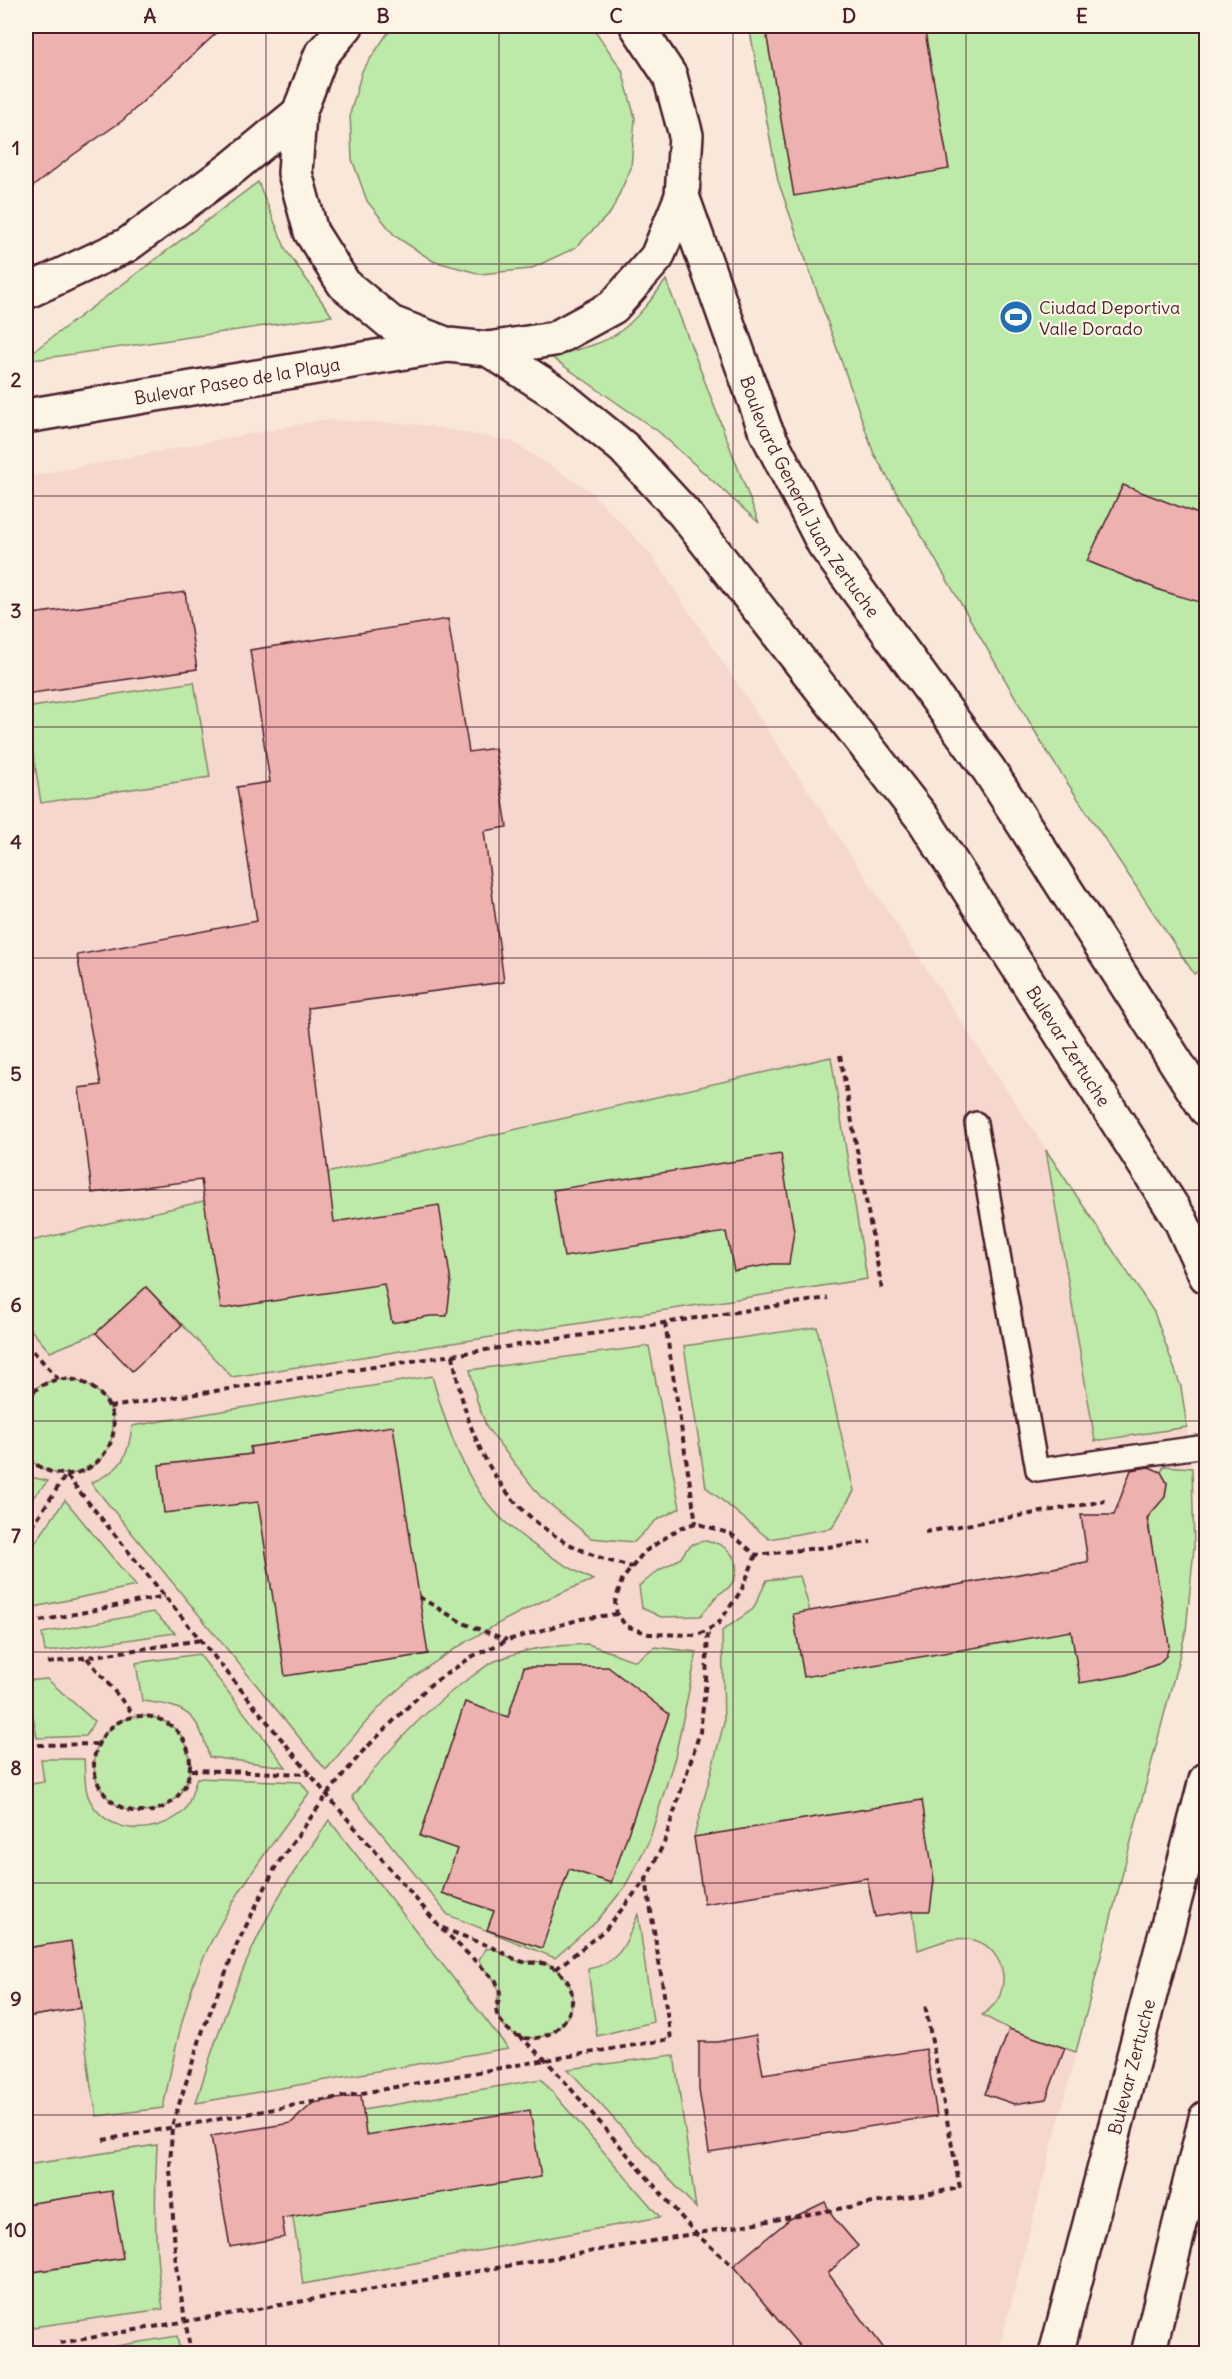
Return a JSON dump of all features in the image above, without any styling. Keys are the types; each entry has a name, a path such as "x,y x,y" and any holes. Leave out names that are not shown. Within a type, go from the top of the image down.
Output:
{"main road":[{"path":"346,26 321,55 299,113 295,173 311,232 344,284 391,323 448,345 488,350 554,339 613,307 657,257 682,196 686,135 670,76 637,26"},
{"path":"26,292 127,245 232,168 299,113"},
{"name":"Boulevard General Juan Zertuche","path":"682,196 765,429 824,544 989,770 1206,1108"},
{"name":"Bulevar Paseo de la Playa","path":"26,416 448,345"},
{"name":"Bulevar Zertuche","path":"488,350 555,392 632,456 684,513 924,820 1181,1221 1206,1276"},
{"name":"Bulevar Zertuche","path":"1056,2354 1206,1780"},
{"path":"1148,2354 1206,2118"}],"lane":[{"path":"976,1123 1037,1470 1206,1446"}],"path":[{"path":"840,1055 882,1290"},
{"path":"110,1407 828,1298"},
{"path":"665,1323 696,1523"},
{"path":"26,1343 58,1379"},
{"path":"453,1355 459,1394 472,1433 491,1470 518,1508 546,1530 575,1547 604,1560 632,1567"},
{"path":"26,1400 32,1391 44,1383 58,1379 74,1379 89,1384 101,1394 110,1407 114,1423 112,1438 106,1453 95,1464 81,1471 66,1474 52,1472 39,1466 26,1453"},
{"path":"26,1535 66,1474"},
{"path":"66,1474 327,1795 440,1927 496,1981 500,1993 495,2007 500,2019 546,2060 696,2234 733,2266"},
{"path":"924,1532 1105,1501"},
{"path":"756,1555 741,1591 717,1624 698,1635 649,1634 626,1626 617,1614 615,1602 622,1580 644,1552 680,1528 696,1523 731,1534 756,1555 871,1542"},
{"path":"40,1621 165,1596"},
{"path":"419,1597 463,1623 508,1640"},
{"path":"191,2354 175,2256 170,2169 172,2126 203,2030 237,1944 276,1866 327,1795 363,1751 430,1685 473,1656 508,1640 581,1619 617,1614"},
{"path":"556,1969 606,1929 646,1879 664,1843 700,1732 706,1682 708,1630"},
{"path":"48,1663 201,1640"},
{"path":"87,1657 134,1715"},
{"path":"134,1715 150,1715 164,1720 177,1729 185,1741 190,1756 191,1770 186,1786 177,1799 163,1808 147,1812 132,1812 107,1798 94,1773 94,1758 98,1744 107,1731 119,1721 134,1715"},
{"path":"39,1745 98,1744"},
{"path":"191,1770 310,1774"},
{"path":"103,2140 671,2039 646,1879"},
{"path":"440,1927 523,1963 544,1963 564,1976 572,1997 571,2008 561,2027 541,2038 518,2036"},
{"path":"60,2343 960,2188 925,2005"}],"shaded area":[{"path":"322,420 417,424 511,441 590,491 651,554 1154,1312 1181,1387 1192,1468 1194,1548 1186,1631 998,2353 26,2354 26,477"}],"green space":[{"path":"398,26 588,26 594,29 622,70 635,118 631,168 611,212 575,248 530,269 481,274 433,261 395,236 367,201 352,159 350,114 362,71 387,34"},
{"name":"Ciudad Deportiva Valle Dorado","path":"749,26 1206,26 1206,965 1194,974 1047,752 874,454 778,181"},
{"path":"258,182 286,250 332,316 26,361 26,357"},
{"path":"666,280 759,523 659,432 551,357 595,344 618,333 638,315"},
{"path":"194,682 210,777 41,803 26,708"},
{"path":"831,1057 867,1279 232,1377 146,1287 96,1333 50,1352 26,1324 26,1242"},
{"path":"1046,1150 1154,1312 1181,1387 1187,1427 1095,1441"},
{"path":"817,1327 854,1491 832,1528 769,1539 706,1487 684,1346"},
{"path":"649,1346 680,1508 655,1521 634,1542 591,1538 540,1496 487,1428 477,1401 470,1370"},
{"path":"432,1376 462,1461 489,1505 523,1537 593,1580 522,1611 432,1664 388,1699 326,1770 91,1483 110,1473 122,1462 132,1426"},
{"path":"58,1379 84,1384 102,1395 111,1412 113,1430 108,1449 96,1463 79,1472 47,1471 35,1464 26,1453 24,1417 26,1399 35,1388"},
{"path":"1164,1466 1192,1468 1194,1548 1186,1631 1076,2052 1009,2029 982,2015 997,2001 1003,1986 1001,1967 992,1951 985,1946 977,1941 962,1938 918,1950 913,1911 922,1800 694,1837 724,1723 722,1631 753,1609 767,1580 800,1576 810,1611 1152,1550 1147,1508 1165,1497 1167,1483 1161,1472"},
{"path":"26,1476 48,1481 26,1505"},
{"path":"65,1500 136,1586 29,1608 26,1590 26,1556"},
{"path":"703,1541 712,1542 727,1549 736,1562 735,1578 729,1587 716,1596 700,1616 661,1617 642,1608 639,1586 658,1571 681,1558 693,1544"},
{"path":"153,1612 175,1633 45,1652 42,1633"},
{"path":"588,1644 635,1661 655,1647 697,1652 675,1757 649,1841 624,1888 597,1921 555,1958 448,1915 352,1797 392,1748 422,1717 487,1665 532,1650"},
{"path":"199,1654 286,1767 209,1757 200,1730 188,1714 170,1706 142,1701 136,1663"},
{"path":"47,1679 94,1721 86,1736 37,1738 33,1716 26,1716 26,1681"},
{"path":"142,1716 161,1719 176,1730 187,1745 190,1764 187,1783 176,1798 161,1809 142,1812 123,1809 108,1798 97,1783 94,1764 97,1745 108,1730 123,1719"},
{"path":"41,1759 84,1759 85,1783 88,1796 95,1809 117,1825 130,1828 158,1826 183,1812 197,1778 301,1782 309,1793 243,1886 209,1946 187,2005 163,2108 97,2116 81,2008 26,2017 26,1785 44,1782"},
{"path":"329,1820 508,2048 196,2103 223,2019 257,1938 285,1886"},
{"path":"638,1914 653,2022 597,2036 588,1969 615,1957 626,1943"},
{"path":"493,1948 519,1961 536,1961 549,1965 564,1976 572,1992 572,2006 565,2020 555,2030 541,2037 527,2038 512,2033 500,2020 497,2011 497,1985 482,1967 479,1959 486,1949"},
{"path":"674,2055 696,2208 568,2069"},
{"path":"541,2079 660,2217 303,2284 283,2152 363,2110"},
{"path":"157,2145 156,2227 163,2309 26,2328 26,2165"},
{"path":"177,2336 180,2353 111,2353 110,2347"}],"building":[{"path":"26,26 224,26 122,121 73,155 26,192"},
{"path":"765,26 924,26 949,169 794,196"},
{"path":"1123,485 1206,517 1206,604 1162,591 1087,561"},
{"path":"185,592 197,669 26,694 26,615"},
{"path":"448,619 469,752 495,748 507,827 484,831 504,982 308,1008 334,1222 439,1205 451,1283 447,1316 430,1316 392,1323 384,1284 221,1309 201,1180 92,1193 79,1088 101,1085 77,955 257,921 237,787 270,782 250,650"},
{"path":"781,1154 794,1231 789,1264 772,1264 734,1271 726,1232 564,1257 553,1190"},
{"path":"146,1287 182,1325 132,1371 96,1333"},
{"path":"393,1426 428,1654 285,1676 258,1502 164,1513 159,1465 251,1454 250,1447"},
{"path":"1149,1467 1161,1472 1167,1483 1165,1497 1147,1518 1169,1647 1166,1656 1158,1664 1126,1675 1080,1683 1071,1631 804,1677 793,1614 1088,1562 1081,1515 1114,1515 1131,1470"},
{"path":"524,1667 608,1667 669,1714 611,1883 569,1869 542,1948 487,1930 494,1911 442,1893 457,1849 420,1836 465,1702 508,1717"},
{"path":"922,1800 934,1880 930,1911 913,1911 875,1917 867,1878 704,1904 694,1837"},
{"path":"71,1941 81,2008 26,2017 26,1948"},
{"path":"1009,2029 1065,2048 1046,2099 1014,2104 985,2094"},
{"path":"756,2035 763,2074 926,2049 937,2116 709,2152 699,2090 699,2042 717,2042"},
{"path":"361,2095 366,2135 530,2110 541,2177 282,2218 285,2237 230,2247 211,2136 291,2123 313,2103"},
{"path":"112,2191 123,2258 26,2273 26,2204"},
{"path":"825,2202 833,2217 858,2246 828,2273 888,2354 806,2354 733,2266 790,2219"}],"place":[{"name":"Ciudad Deportiva Valle Dorado","path":"1016,317"}]}
